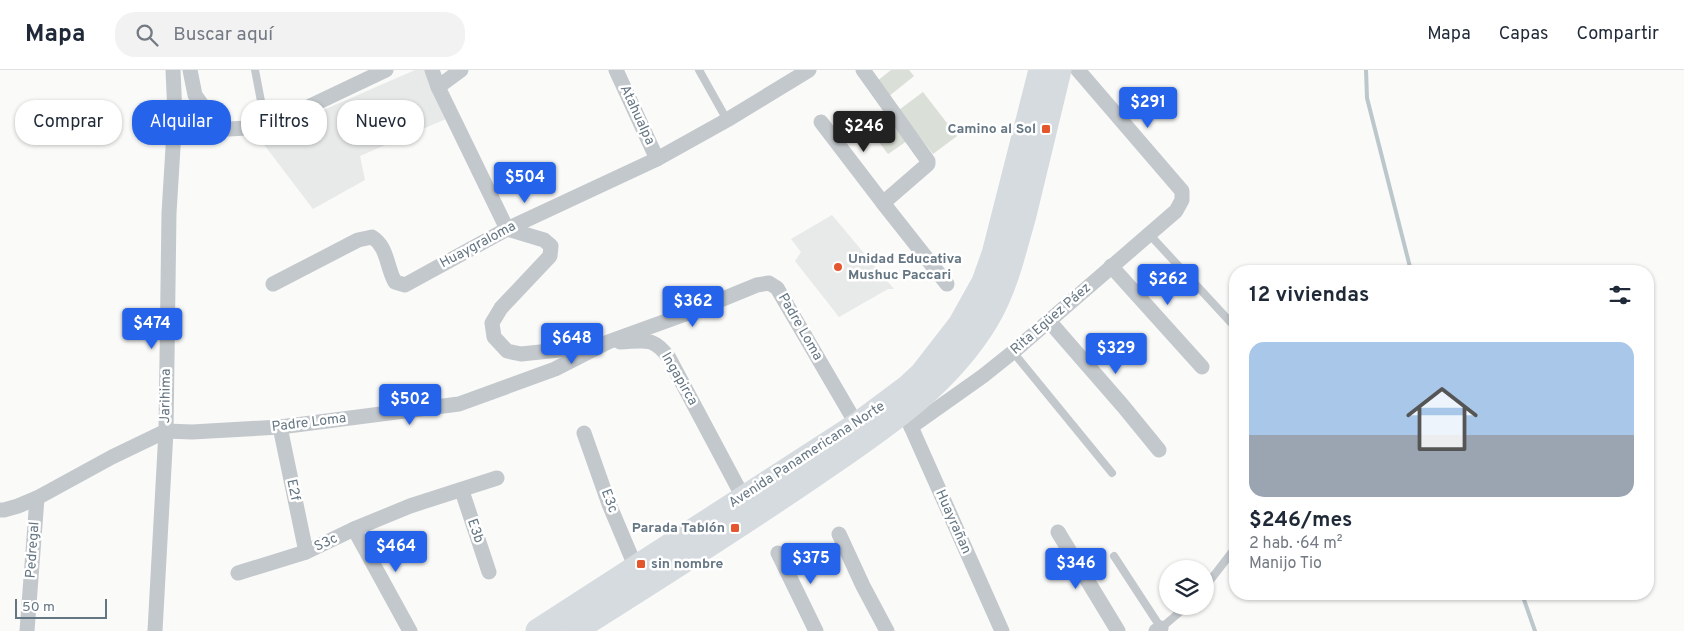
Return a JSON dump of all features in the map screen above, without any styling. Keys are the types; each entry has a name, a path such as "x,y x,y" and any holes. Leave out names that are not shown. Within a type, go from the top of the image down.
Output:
{"highway":[{"name":"Avenida Panamericana Norte","path":"538,631 857,425 922,374 960,325 984,282 994,254 1040,70"},
{"name":"Avenida Panamericana Norte","path":"573,631 908,420 931,388 956,361 988,319 1001,291 1014,253 1059,70"}],"street":[{"name":"Jarihima","path":"155,631 166,431 169,214 175,115 173,70"},
{"path":"190,70 195,95 210,116 229,129 241,128"},
{"path":"323,100 386,70"},
{"path":"432,70 438,87 507,229"},
{"path":"438,87 461,70"},
{"name":"Atahualpa","path":"616,70 657,159"},
{"name":"Huaygraloma","path":"273,284 358,240 372,237 384,249 390,273 395,282 405,285 507,229 657,159 727,120 809,70"},
{"path":"863,70 928,161 928,164 883,203"},
{"name":"Rita Egüez Páez","path":"908,420 1014,352 1176,210 1182,200 1182,191 1078,70"},
{"path":"821,122 947,284"},
{"name":"Ingapirca","path":"507,229 544,240 551,246 550,256 501,308 492,323 494,338 506,351 521,354 581,348 608,342 650,341 660,346 669,358 743,497"},
{"path":"1111,266 1202,367"},
{"name":"Padre Loma","path":"166,431 192,432 280,427 460,404 555,369 608,342 691,312 757,285 769,283 777,288 857,425"},
{"path":"1049,321 1159,450"},
{"name":"Huayrañan","path":"908,420 1002,631"},
{"name":"E2f","path":"280,427 306,552"},
{"path":"0,510 18,506 37,498 112,457 166,431"},
{"name":"E3c","path":"584,433 636,568"},
{"name":"S3c","path":"238,574 306,552 354,529 410,506 462,491 497,478"},
{"name":"E3b","path":"462,491 489,572"},
{"name":"Pedregal","path":"27,631 37,498"},
{"path":"354,529 410,631"},
{"path":"1058,532 1118,631"},
{"path":"839,534 886,631"},
{"path":"778,553 816,631"}],"lane":[{"path":"255,70 261,100"},
{"path":"698,70 727,120"},
{"path":"1149,234 1229,321"},
{"path":"1014,352 1112,473"},
{"path":"1114,556 1158,630 1177,615"},
{"path":"1214,575 1229,556"}],"shaded area":[{"path":"415,70 427,70 446,119 424,128 424,100 346,100"},
{"path":"891,70 909,70 914,76 888,97 876,82"},
{"path":"923,92 957,136 933,154 899,110"},
{"path":"337,104 337,145 386,145 360,156 365,180 313,209 264,145 327,145 327,108"},
{"path":"891,119 907,141 888,154 872,133"},
{"name":"Unidad Educativa Mushuc Paccari","path":"832,215 894,289 888,289 839,317 795,261 801,252 791,239"}],"waterway":[{"path":"1366,70 1367,98 1409,265"},
{"path":"1524,600 1535,631"}],"place":[{"name":"Camino al Sol","path":"1046,129"},
{"name":"Unidad Educativa Mushuc Paccari","path":"838,267"},
{"name":"Parada Tablón","path":"735,528"},
{"name":"sin nombre","path":"641,564"}]}
